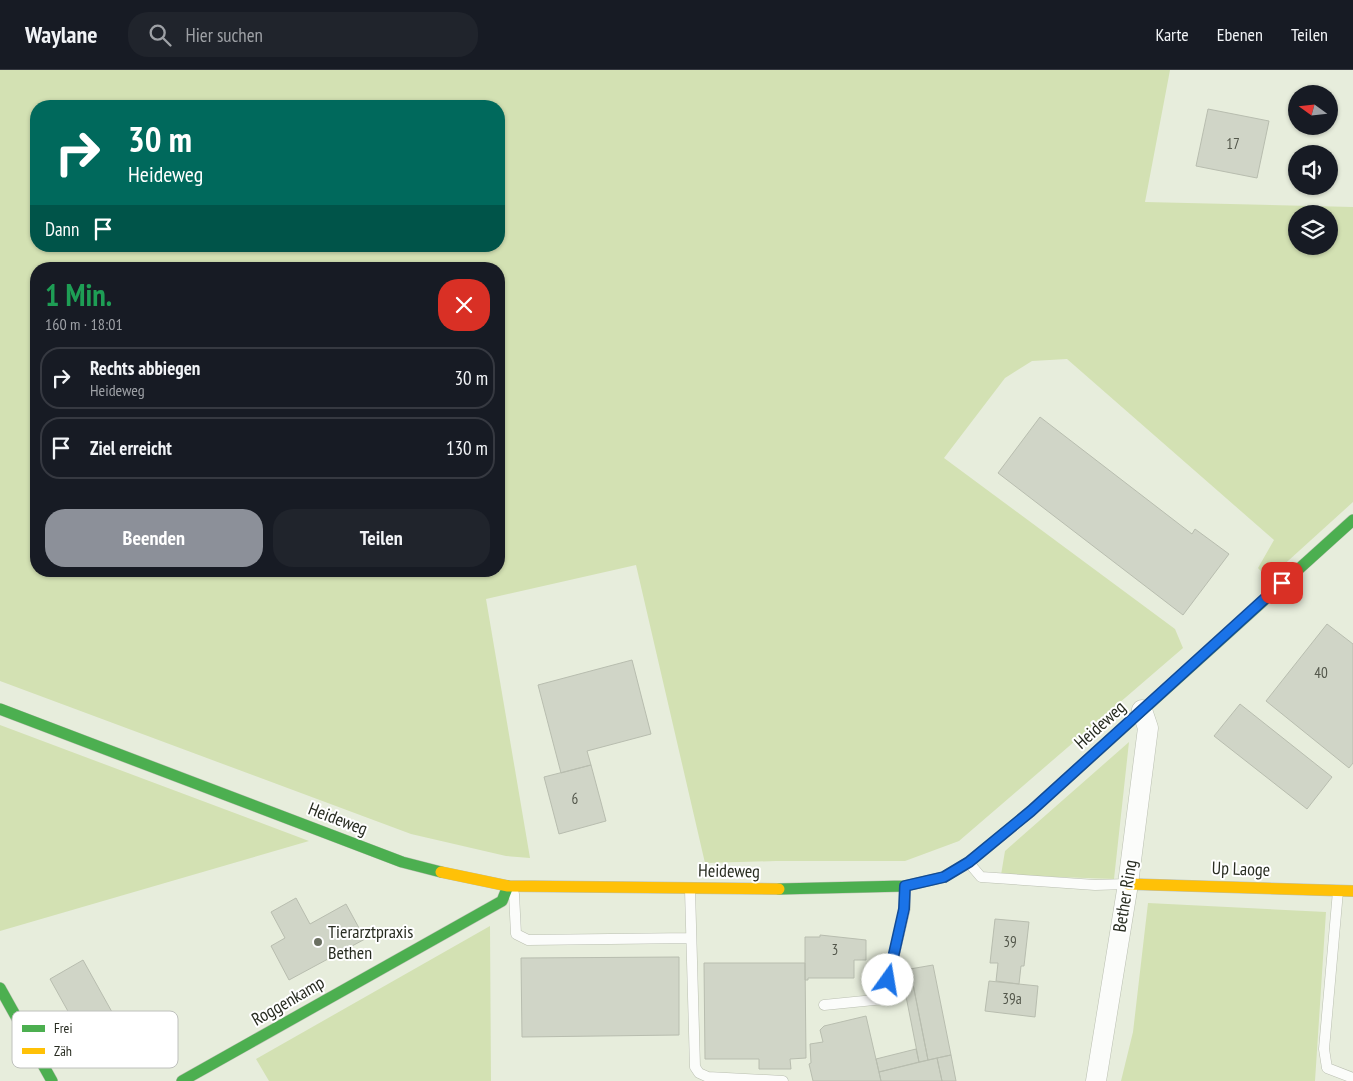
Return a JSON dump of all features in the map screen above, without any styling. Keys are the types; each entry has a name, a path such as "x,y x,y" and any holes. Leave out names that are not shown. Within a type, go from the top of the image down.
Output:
{"street":[{"name":"Heideweg","path":"0,709 402,862 473,880 511,886 782,890 905,886 944,877 969,862 1031,811 1353,520"},
{"name":"Bether Ring","path":"1096,1081 1128,884 1148,728 1142,710"},
{"name":"Up Laoge","path":"1128,884 1353,891"},
{"name":"Roggenkamp","path":"182,1081 502,900 511,886"},
{"path":"0,988 13,1011"},
{"path":"45,1068 52,1081"}],"lane":[{"path":"969,862 981,876 1095,885 1128,884"},
{"path":"511,886 515,929 516,934 520,938 528,940 691,938"},
{"path":"824,1005 884,998 904,909 905,886"},
{"path":"690,888 695,1067 699,1073 708,1077 783,1081"},
{"path":"1338,890 1324,1049 1327,1068 1353,1078"}],"green space":[{"path":"0,70 1170,70 1145,202 1288,205 1288,255 1338,255 1338,207 1353,207 1353,502 1268,579 1258,568 1274,540 1067,359 1032,361 1005,378 944,458 1175,629 1183,648 959,841 905,861 705,863 636,565 486,599 530,858 506,856 411,834 0,681"},
{"path":"0,725 309,841 0,931"},
{"path":"1129,742 1114,879 1001,875 1005,851"},
{"path":"1148,903 1326,912 1315,1081 1121,1081 1133,1032"},
{"path":"490,926 491,1081 269,1081 256,1059"}],"building":[{"path":"1208,109 1269,121 1257,178 1196,166"},
{"path":"1040,417 1192,534 1195,529 1229,554 1183,615 998,473"},
{"path":"1327,624 1353,644 1353,763 1349,768 1266,701"},
{"path":"632,660 651,734 587,751 591,765 561,773 538,685"},
{"path":"1240,704 1332,777 1307,809 1214,736"},
{"path":"591,765 606,821 559,834 544,777"},
{"name":"Tierarztpraxis Bethen","path":"296,898 310,924 346,904 365,939 289,980 271,946 285,938 271,912"},
{"path":"995,919 1029,922 1024,966 1021,966 1019,984 996,981 998,963 990,963"},
{"path":"820,935 866,940 866,960 854,960 854,978 808,978 808,980 805,980 805,937 820,937"},
{"path":"679,957 679,1035 522,1037 521,958"},
{"path":"83,960 111,1011 68,1011 50,979"},
{"path":"704,963 805,963 806,1058 790,1059 791,1069 759,1069 759,1059 705,1059"},
{"path":"933,965 951,1055 928,1060 910,969"},
{"path":"910,969 928,1060 919,1062 901,971"},
{"path":"989,981 1038,986 1035,1017 985,1011"},
{"path":"866,1016 881,1081 813,1081 809,1064 811,1063 810,1044 823,1042 820,1030 824,1026"},
{"path":"916,1049 919,1062 879,1072 876,1059"},
{"path":"951,1055 956,1081 942,1081 937,1058"},
{"path":"937,1058 942,1081 881,1081 879,1072"}],"traffic: fast":[{"path":"779,889 905,886 944,877 969,862 1031,811 1353,520"},
{"path":"0,709 402,862 441,872"},
{"path":"182,1081 502,901 508,886"},
{"path":"0,988 13,1011"},
{"path":"45,1068 52,1081"}],"traffic: slow":[{"path":"441,872 508,886 779,889"},
{"path":"1128,884 1353,891"}],"place":[{"name":"Tierarztpraxis Bethen","path":"318,942"}],"route":[{"path":"888,980 904,909 905,886 944,877 969,862 1031,811 1282,583"}]}
